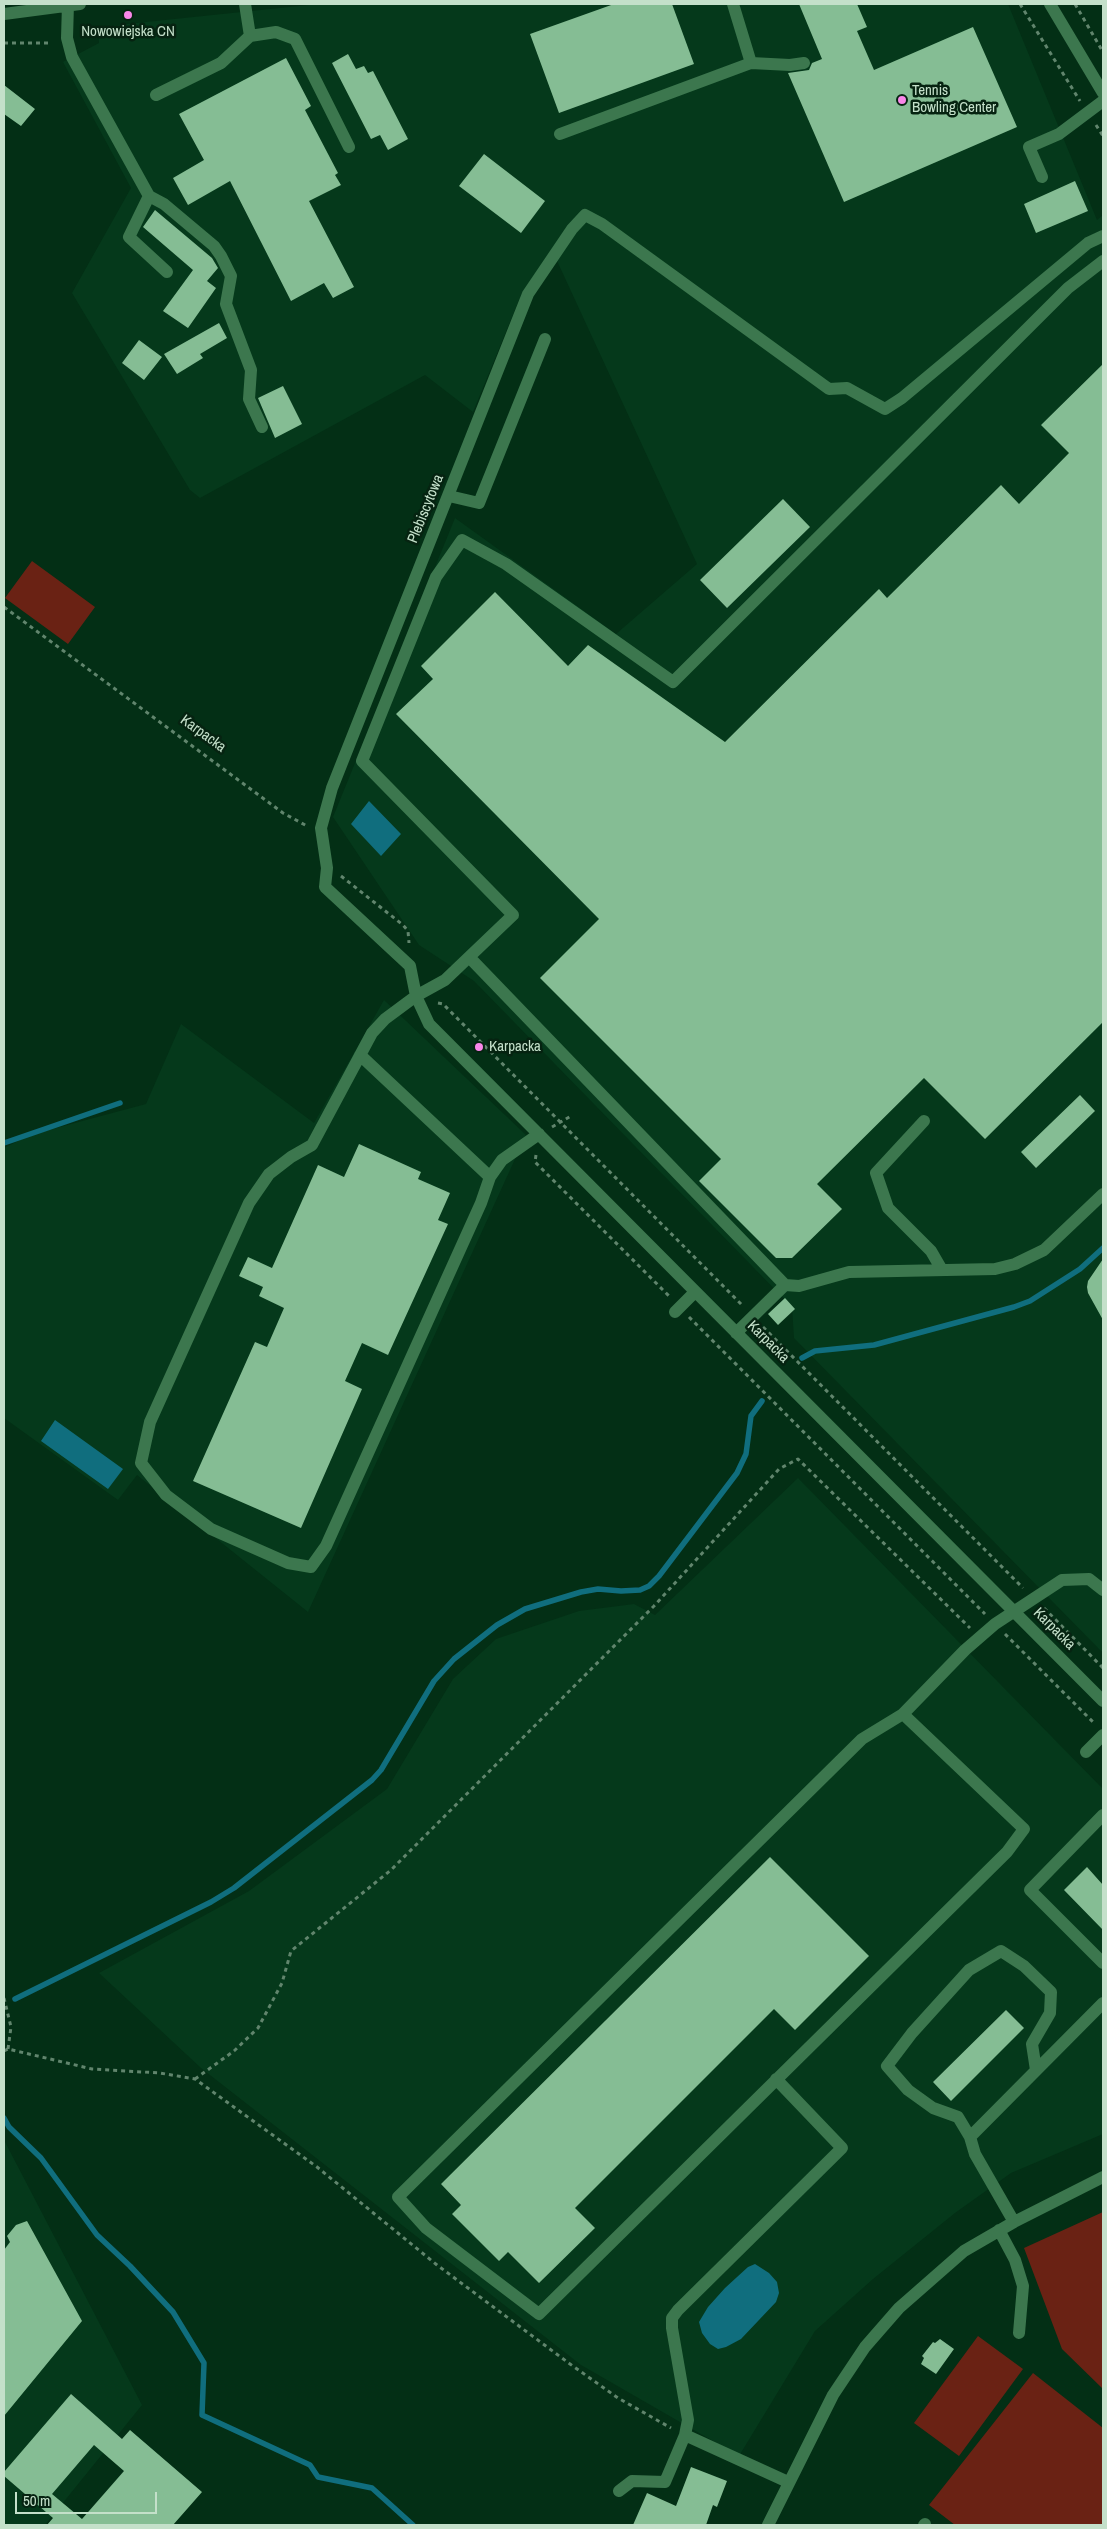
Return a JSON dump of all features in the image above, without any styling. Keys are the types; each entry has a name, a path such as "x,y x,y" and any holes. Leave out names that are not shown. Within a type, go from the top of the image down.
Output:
{"street":[{"path":"4,14 72,4 67,38 72,57 149,196 164,204 214,246 231,276 226,304 250,370 249,399 262,427"},
{"path":"245,4 250,36"},
{"path":"732,4 751,63"},
{"path":"1050,4 1103,93"},
{"path":"156,95 221,63 250,36 276,32 295,39 349,147"},
{"path":"560,134 751,63 790,65 804,63"},
{"path":"1042,177 1029,147 1059,134 1103,101"},
{"path":"149,196 129,237 167,272"},
{"name":"Plebiscytowa","path":"321,828 332,788 528,294 572,229 585,215 602,224 830,389 847,388 885,410 902,398 1088,243 1103,236"},
{"path":"539,1134 502,1160 490,1177 481,1204 326,1546 311,1567 288,1563 211,1530 166,1495 141,1463 150,1422 249,1203 269,1174 291,1157 312,1145 372,1033 385,1019 416,996 444,980 470,958 512,915 362,761 436,577 462,540 506,564 673,682 1068,288 1103,261"},
{"path":"449,496 479,503 545,340"},
{"name":"Karpacka","path":"321,828 327,868 325,887 410,966 416,996 428,1024 1103,1701"},
{"path":"470,958 784,1285 800,1286 849,1272 995,1269 1015,1264 1044,1250 1103,1194"},
{"path":"360,1055 490,1177"},
{"path":"924,1121 876,1173 888,1208 931,1251 942,1270"},
{"path":"736,1332 784,1285"},
{"path":"677,1310 695,1292"},
{"path":"903,1714 1024,1830 1007,1852 539,2314 426,2228 398,2197 862,1739 903,1714 980,1636 1062,1580 1089,1579 1103,1590"},
{"path":"1086,1752 1100,1730"},
{"path":"1103,1815 1030,1890 1103,1963"},
{"path":"1014,2222 975,2154 970,2137 958,2117 933,2108 920,2099 908,2090 887,2066 912,2033 969,1970 1001,1951 1024,1966 1051,1992 1050,2013 1032,2044 1036,2070"},
{"path":"970,2137 1103,2003"},
{"path":"619,2491 632,2481 665,2482 685,2436 688,2420 672,2328 672,2318 842,2148 776,2079"},
{"path":"768,2525 820,2416 865,2347 899,2308 943,2267 964,2251 1014,2222 1103,2177"},
{"path":"999,2230 1015,2260 1023,2286 1019,2333"},
{"path":"685,2436 788,2482"}],"path":[{"path":"1020,4 1066,82 1103,136"},
{"path":"1075,4 1103,52"},
{"path":"4,43 46,44 67,38"},
{"name":"Karpacka","path":"4,607 283,813 306,826 321,828"},
{"path":"327,868 339,874 408,931"},
{"path":"571,1116 539,1134 536,1162 677,1310 1100,1730"},
{"path":"195,2079 234,2051 258,2028 282,1983 292,1951 392,1870 654,1606 779,1469 798,1459 958,1618 980,1636"},
{"path":"4,1998 12,2027 8,2049"},
{"path":"4,2051 8,2049 92,2069 160,2073 195,2079 317,2167 436,2266 618,2398 685,2436"}],"shaded area":[{"path":"318,4 1008,4 1097,220 1103,215 1103,1653 794,1338 792,1307 474,981 419,945 333,817 455,518 616,634 697,564 552,250 522,293 473,412 425,375 200,498 190,490 72,293 131,188 63,62 99,43 98,27"},
{"path":"32,561 95,607 68,644 5,598"},
{"path":"384,1000 526,1135 308,1612 137,1475 118,1500 4,1418 4,1148 30,1135 146,1104 181,1024 314,1123"},
{"path":"798,1478 1103,1789 1103,2134 1011,2173 955,2213 873,2279 815,2331 739,2456 581,2365 201,2068 99,1973 249,1891 387,1789 453,1679 496,1639 579,1611 634,1604 655,1615"},
{"path":"4,2140 142,2405 45,2525 4,2525"},
{"path":"1103,2212 1103,2389 1062,2349 1024,2248"},
{"path":"978,2336 1023,2369 959,2456 914,2423"},
{"path":"1033,2373 1103,2428 1103,2525 955,2525 929,2505"}],"water":[{"path":"369,801 401,834 381,856 351,824"},
{"path":"55,1420 123,1469 108,1489 41,1441"},
{"path":"755,2264 769,2273 777,2282 779,2293 776,2302 741,2339 718,2349 710,2344 702,2333 699,2322 708,2307 725,2288 748,2267"}],"building":[{"path":"614,4 672,4 694,64 559,113 530,34"},
{"name":"Tennis Bowling Center","path":"799,4 857,4 867,27 857,31 874,70 973,27 1017,127 844,202 788,73 809,70 812,63 822,59"},
{"path":"348,54 356,69 364,66 368,73 373,71 408,139 388,150 380,135 371,139 332,63"},
{"path":"286,58 311,106 305,110 338,173 335,175 341,185 309,201 354,287 333,298 324,283 291,301 230,181 188,205 173,178 204,160 179,114"},
{"path":"4,85 35,109 21,126 4,114"},
{"path":"484,154 545,201 521,233 459,186"},
{"path":"1075,181 1088,211 1036,233 1024,204"},
{"path":"155,210 212,258 218,268 207,281 216,288 188,328 163,311 193,270 143,227"},
{"path":"219,323 227,338 200,354 203,358 177,374 164,354"},
{"path":"139,340 162,357 144,380 122,363"},
{"path":"1103,364 1103,1022 985,1139 924,1078 817,1184 842,1209 792,1258 776,1258 699,1181 721,1159 540,978 599,919 396,714 433,679 421,666 495,592 568,666 588,645 725,742 879,589 887,598 1001,485 1019,504 1069,453 1041,425"},
{"path":"283,386 302,424 275,438 258,398"},
{"path":"783,499 810,527 727,608 700,580"},
{"path":"1080,1095 1095,1111 1036,1168 1021,1152"},
{"path":"359,1144 421,1172 418,1179 450,1193 438,1220 448,1224 388,1355 362,1343 345,1381 362,1389 301,1528 193,1481 255,1342 267,1347 284,1308 259,1296 263,1287 239,1276 248,1257 272,1268 318,1165 344,1177"},
{"path":"1103,1259 1103,1320 1088,1293 1087,1287 1088,1281"},
{"path":"785,1298 795,1309 778,1325 768,1314"},
{"path":"770,1857 869,1956 795,2030 774,2009 575,2208 595,2228 539,2283 508,2252 499,2261 452,2214 461,2205 441,2184"},
{"path":"1087,1867 1103,1885 1103,1930 1064,1890"},
{"path":"1006,2010 1024,2028 951,2101 933,2082"},
{"path":"27,2221 82,2321 4,2416 4,2250 10,2242 7,2236 16,2225"},
{"path":"940,2339 954,2349 936,2374 921,2364 924,2358 922,2356 933,2342 935,2343"},
{"path":"71,2394 122,2439 130,2430 202,2492 173,2525 47,2525 53,2518 4,2476 4,2472","holes":["94,2445 124,2471 82,2519 52,2494"]},
{"path":"691,2467 727,2481 717,2507 713,2505 706,2525 633,2525 647,2493 676,2506"}],"waterway":[{"path":"4,1143 120,1103"},
{"path":"802,1358 815,1351 874,1345 1014,1307 1030,1301 1080,1269 1103,1248"},
{"path":"15,1999 211,1902 234,1888 372,1780 381,1770 434,1681 454,1659 497,1625 525,1609 581,1592 598,1589 640,1590 649,1586 659,1576 737,1473 746,1454 751,1416 762,1401"},
{"path":"4,2118 9,2127 41,2158 97,2235 130,2266 173,2312 204,2363 202,2415 310,2465 318,2477 372,2488 413,2525"}],"place":[{"name":"Nowowiejska CN","path":"128,15"},
{"name":"Tennis Bowling Center","path":"902,100"},
{"name":"Karpacka","path":"479,1047"}]}
